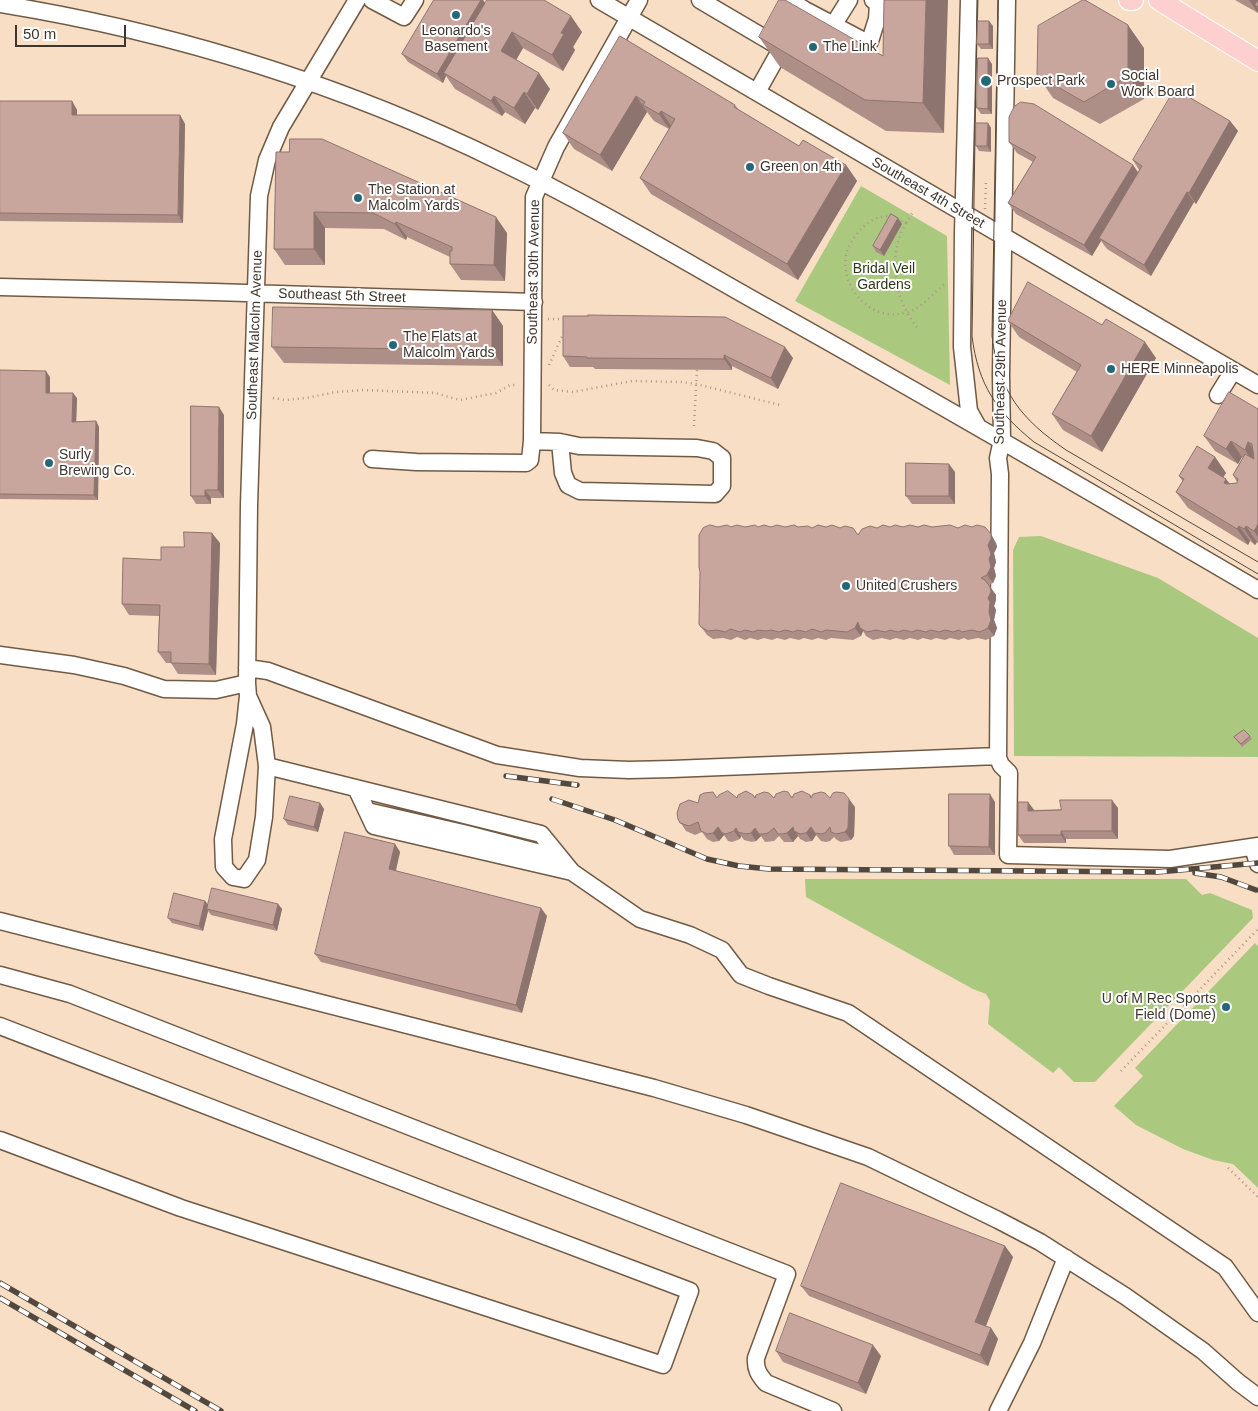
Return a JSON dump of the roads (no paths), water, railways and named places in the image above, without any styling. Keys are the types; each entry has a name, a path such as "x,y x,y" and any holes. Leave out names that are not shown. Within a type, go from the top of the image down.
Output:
{"main road":[{"path":"1159,0 1258,60"}],"street":[{"name":"Southeast Malcolm Avenue","path":"267,766 264,817 257,860 244,879 233,877 224,867 223,839 245,724 248,682 249,505 259,196 267,160 281,127 357,0"},
{"path":"372,0 404,18 415,0"},
{"name":"Southeast 4th Street","path":"599,0 1258,385"},
{"name":"Southeast 30th Avenue","path":"372,459 416,462 526,463 530,460 532,441 525,388 534,302 534,196 556,147 639,0"},
{"path":"700,0 782,48"},
{"path":"789,0 864,41 870,41 877,19 878,4 873,0"},
{"path":"834,24 849,0"},
{"name":"Southeast 29th Avenue","path":"969,0 963,214 962,355 969,411 998,458"},
{"name":"Southeast 29th Avenue","path":"998,458 1002,440 1001,374 1007,0"},
{"path":"0,4 148,34 234,58 308,82 427,128 540,182 827,340 1258,590"},
{"path":"756,92 805,10"},
{"name":"Southeast 5th Street","path":"0,287 534,302"},
{"path":"1218,395 1233,371"},
{"path":"532,441 560,442 579,446 697,448 713,451 722,458 722,486 715,494 580,492 568,485 563,472 560,442"},
{"path":"998,458 1000,474 998,756 1001,765 1009,773 1008,855 1170,859 1255,846 1258,864"},
{"path":"0,656 74,665 124,676 164,689 216,690 248,682 268,671 497,755 580,768 672,769 998,756"},
{"path":"248,682 262,727 267,766 357,790 541,834 572,872 640,919 690,935 722,950 741,975 848,1013 1224,1267 1258,1313"},
{"path":"357,790 374,826 572,872"},
{"path":"367,811 444,828 560,858"},
{"path":"0,921 654,1088 746,1115 868,1157 998,1220 1066,1258 1173,1329 1203,1351 1258,1397"},
{"path":"0,975 70,994 788,1274 756,1358 755,1366 766,1383 833,1411"},
{"path":"0,1026 446,1199 690,1290 663,1365 181,1208 0,1140"},
{"path":"998,1411 1032,1343 1066,1258"}],"tram line":[{"path":"977,0 972,336 984,383 991,396 1010,420 1034,442 1258,574"},
{"path":"998,0 992,336 995,356 1007,389 1015,402 1036,427 1066,450 1258,562"}],"railway":[{"path":"506,776 577,785"},
{"path":"552,799 615,820 707,859 739,866 769,869 1158,872 1258,863"},
{"path":"1195,873 1221,877 1256,890"},
{"path":"0,1283 221,1411"},
{"path":"0,1298 195,1411"}],"place":[{"name":"Leonardo's Basement","path":"456,15"},
{"name":"The Link","path":"813,47"},
{"name":"Prospect Park","path":"986,81"},
{"name":"Social Work Board","path":"1111,84"},
{"name":"Green on 4th","path":"750,167"},
{"name":"The Station at Malcolm Yards","path":"358,198"},
{"name":"The Flats at Malcolm Yards","path":"393,345"},
{"name":"HERE Minneapolis","path":"1111,369"},
{"name":"Surly Brewing Co.","path":"49,463"},
{"name":"United Crushers","path":"846,586"},
{"name":"U of M Rec Sports Field (Dome)","path":"1226,1007"}],"park label":[{"name":"Bridal Veil Gardens","path":"884,278"}]}
